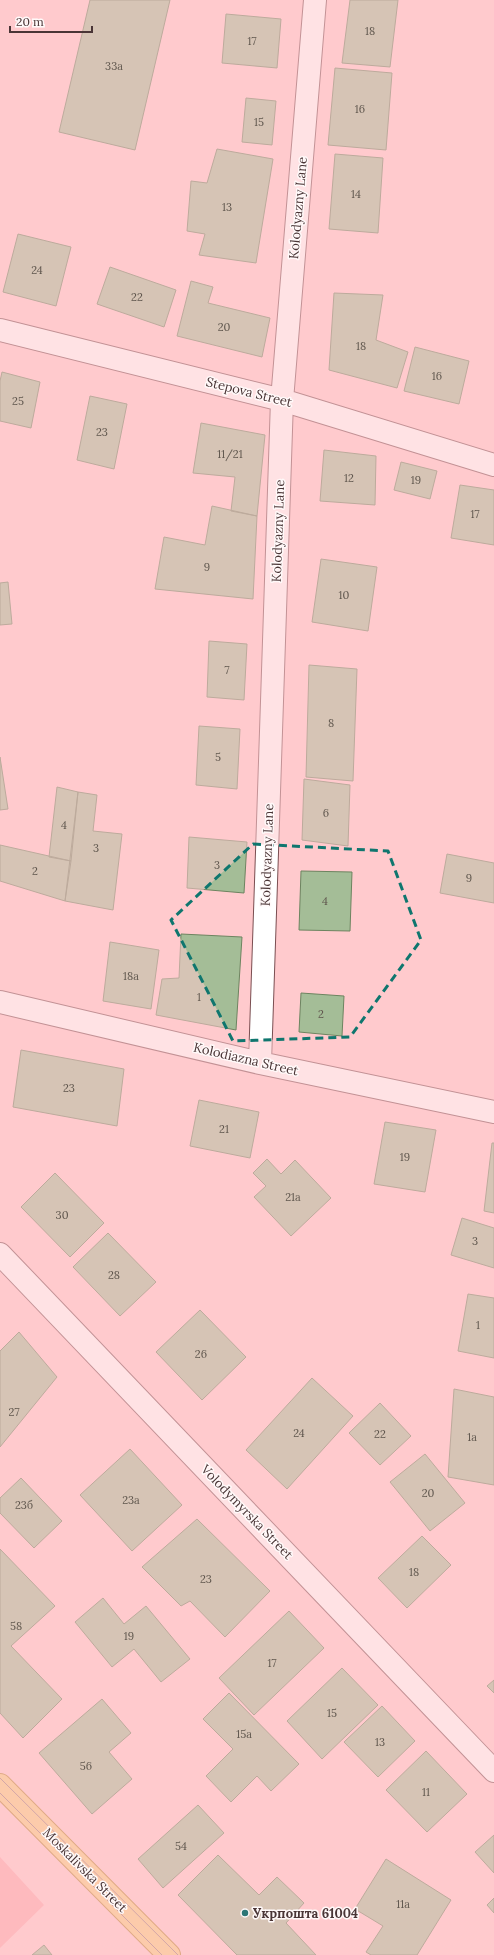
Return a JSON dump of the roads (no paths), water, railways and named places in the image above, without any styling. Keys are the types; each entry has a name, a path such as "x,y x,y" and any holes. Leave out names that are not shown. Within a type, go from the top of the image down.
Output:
{"main road":[{"name":"Moskalivska Street","path":"0,1785 170,1955"}],"street":[{"name":"Kolodyazny Lane","path":"260,1063 282,400 315,0"},
{"name":"Stepova Street","path":"0,330 282,400 494,465"},
{"name":"Kolodiazna Street","path":"0,1002 260,1063 494,1112"},
{"name":"Volodymyrska Street","path":"0,1254 494,1771"}],"tram line":[{"path":"0,1778 178,1955"},
{"path":"0,1793 162,1955"}],"place":[{"name":"Укрпошта 61004","path":"245,1913"}]}
